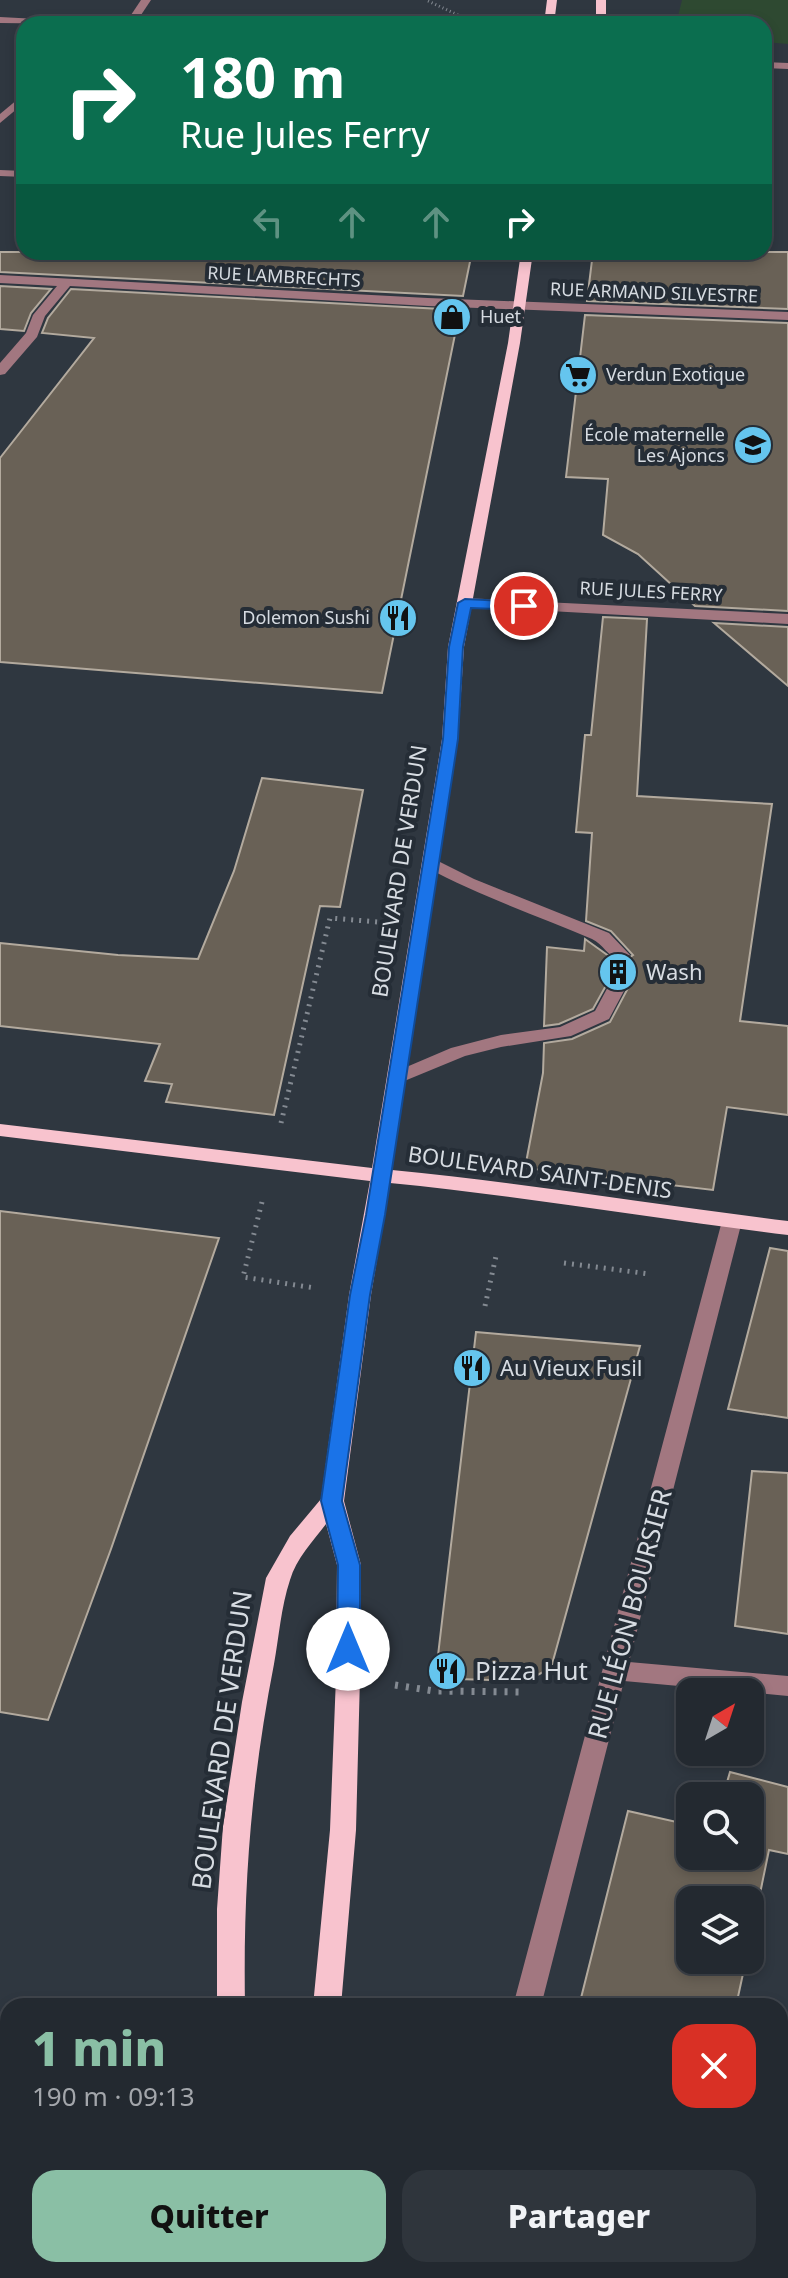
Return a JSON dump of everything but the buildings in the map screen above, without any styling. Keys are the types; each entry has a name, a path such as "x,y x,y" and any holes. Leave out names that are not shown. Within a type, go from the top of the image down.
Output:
{"main road":[{"name":"BOULEVARD DE VERDUN","path":"328,1998 343,1830 349,1565 332,1501 360,1295 432,863 450,739 456,647 514,343 526,260"},
{"name":"BOULEVARD SAINT-DENIS","path":"0,1130 271,1164 510,1188 601,1205 788,1228"},
{"name":"BOULEVARD DE VERDUN","path":"231,1998 230,1909 236,1826 254,1702 278,1578 298,1542 332,1501"}],"street":[{"path":"0,120 16,105"},
{"name":"RUE LAMBRECHTS","path":"0,279 518,305"},
{"path":"0,371 32,334 39,315 66,283"},
{"name":"RUE ARMAND SILVESTRE","path":"518,305 788,316"},
{"name":"RUE JULES FERRY","path":"465,603 788,619"},
{"path":"432,863 499,897 574,923 603,937 621,955"},
{"path":"397,1078 487,1044 564,1032 602,1015 616,989"},
{"name":"RUE LÉON BOURSIER","path":"529,1998 732,1221"},
{"path":"615,1670 788,1686"}],"path":[{"path":"428,1 463,16"},
{"path":"280,1129 330,918"},
{"path":"263,1197 243,1277 360,1295"},
{"path":"485,1306 496,1256"},
{"path":"564,1263 650,1274"},
{"path":"434,1691 522,1692"}],"green space":[{"path":"682,0 788,0 788,44 772,43 772,16 678,16"}],"tunnel":[{"path":"616,989 621,955"}],"place":[{"name":"Huet","path":"452,317"},
{"name":"Verdun Exotique","path":"578,375"},
{"name":"École maternelle Les Ajoncs","path":"753,445"},
{"name":"Dolemon Sushi","path":"398,618"},
{"name":"Wash","path":"618,972"},
{"name":"Au Vieux Fusil","path":"472,1368"},
{"name":"Pizza Hut","path":"447,1671"}],"route":[{"path":"348,1649 349,1565 332,1501 360,1295 450,739 456,647 465,603 524,606"}]}
